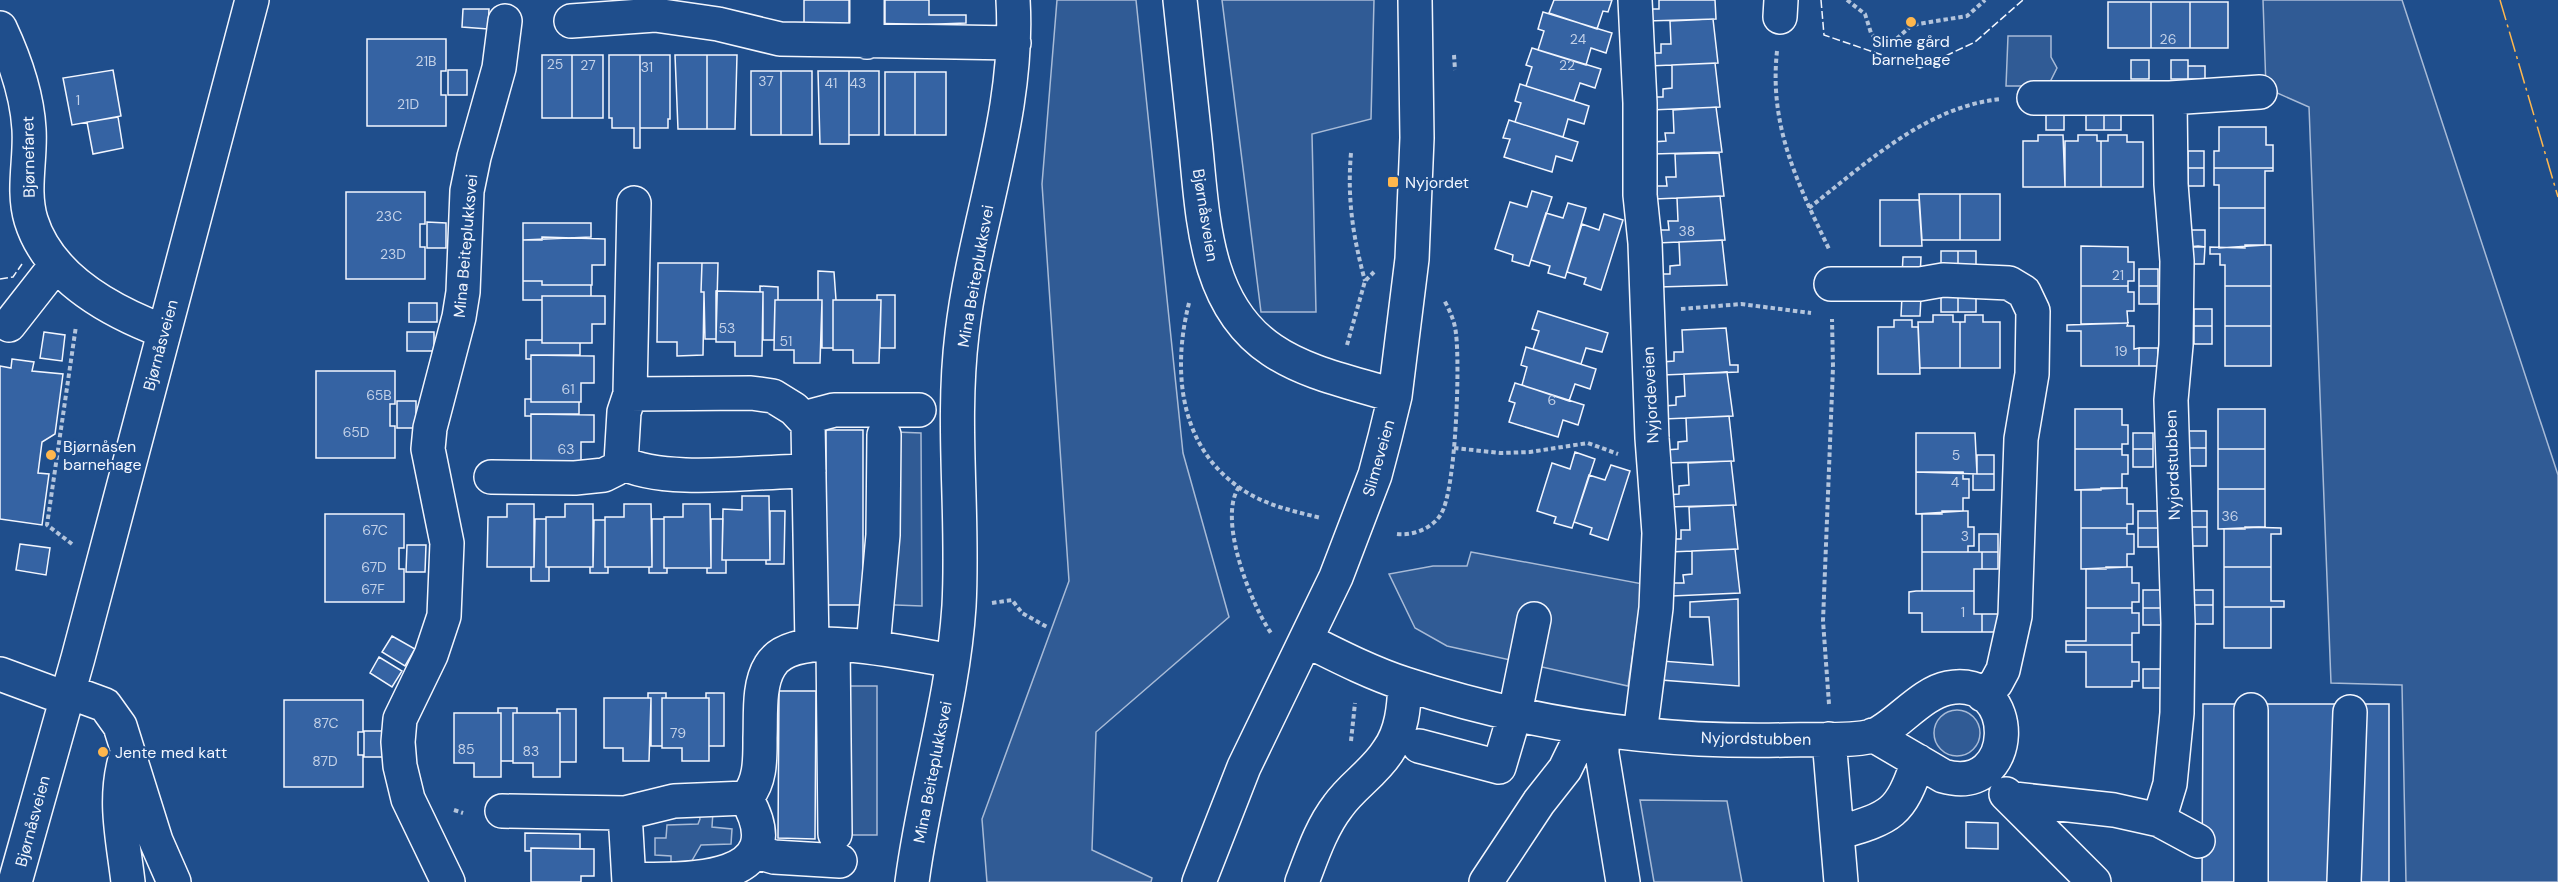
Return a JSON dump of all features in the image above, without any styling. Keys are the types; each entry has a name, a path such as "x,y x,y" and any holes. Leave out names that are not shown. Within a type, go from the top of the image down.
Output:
{"street":[{"name":"Bjørnåsveien","path":"15,882 104,561 252,0"},
{"path":"867,0 867,42"},
{"name":"Mina Beiteplukksvei","path":"912,882 920,822 953,662 959,605 957,407 962,335 975,260 1004,133 1014,43 1013,0"},
{"name":"Bjørnåsveien","path":"1180,0 1206,241 1225,295 1245,327 1274,351 1311,369 1395,396"},
{"name":"Slimeveien","path":"1199,882 1244,767 1336,576 1358,523 1375,475 1395,396 1412,259 1417,126 1415,0"},
{"name":"Nyjordeveien","path":"1635,0 1640,103 1640,195 1645,243 1659,533 1658,576 1640,734"},
{"path":"571,21 655,7 780,39 1014,43"},
{"name":"Mina Beiteplukksvei","path":"448,882 408,799 400,766 400,719 431,655 444,616 447,543 428,449 430,428 459,317 463,292 467,190 499,68 505,21"},
{"name":"Bjørnefaret","path":"0,28 17,71 27,109 28,201 31,219 40,240 56,265 92,294 132,318 163,331"},
{"path":"2034,98 2170,98 2260,92"},
{"name":"Nyjordstubben","path":"2159,820 2170,784 2177,713 2174,439 2170,400 2176,345 2177,261 2170,184 2170,98"},
{"path":"491,477 575,478 604,475 616,469 621,462 624,411 630,394 629,346 634,203"},
{"path":"9,325 56,265"},
{"path":"1831,295 1943,280 2009,283 2024,292 2033,311 2032,374 2021,439 2015,616 2003,670 1996,683 1983,695"},
{"path":"630,394 752,393 773,396 804,418 808,424 809,471 837,847 774,857 756,852"},
{"path":"804,418 834,410 919,410"},
{"path":"873,647 883,535 884,435"},
{"path":"621,462 634,469 659,475 809,471"},
{"path":"1419,746 1499,767 1515,713 1534,619"},
{"path":"502,811 625,813 674,801 746,798 753,790 757,776 762,692 769,667 780,652 823,645 873,647 953,662"},
{"path":"1303,646 1405,684 1515,713 1593,729 1640,734"},
{"path":"0,674 105,705 120,726 156,842 174,882"},
{"path":"1302,882 1329,819 1356,785 1388,752 1396,737 1400,725 1405,684"},
{"path":"1962,687 1983,695 1999,712 2003,731 1996,758 1990,766 1978,774 1955,779 1873,735 1935,693 1947,688 1962,687"},
{"path":"2251,710 2252,882"},
{"path":"2344,882 2350,712"},
{"path":"1829,724 1841,882"},
{"name":"Nyjordstubben","path":"1640,734 1765,740 1829,724 1873,735"},
{"path":"1486,882 1539,802 1593,729"},
{"path":"1593,729 1602,754 1623,882"},
{"path":"127,752 121,773 118,807 128,882"},
{"path":"1838,833 1875,822 1894,809 1906,796 1918,761"},
{"path":"1978,774 2014,799 2094,882"},
{"path":"625,813 629,880 727,878 750,866 756,852 758,833 754,814 746,798"},
{"path":"2014,799 2115,810 2159,820 2198,842"}],"path":[{"path":"1847,0 1865,14 1876,42 1886,44 1893,42 1912,25 1967,16 1985,0"},
{"path":"1780,9 1773,82 1776,113 1784,145 1809,208 1829,249 1833,367 1823,621 1829,724"},
{"path":"1809,208 1869,160 1950,112 1972,103 2034,98"},
{"path":"1351,153 1348,191 1352,232 1365,281"},
{"path":"1347,345 1365,281 1377,269"},
{"path":"1397,534 1417,532 1441,515 1447,498 1454,448 1456,332 1440,292"},
{"path":"75,546 47,525 79,309 92,294"},
{"path":"1647,311 1741,304 1812,313 1831,295"},
{"path":"1190,302 1182,360 1183,399 1191,430 1208,456 1239,487 1280,507 1327,520"},
{"path":"1454,448 1500,453 1530,452 1588,443 1611,452 1654,460"},
{"path":"1239,487 1231,507 1231,520 1239,558 1251,592 1270,633 1303,646"},
{"path":"959,605 1012,600 1022,613 1047,627"},
{"path":"1356,785 1350,752 1360,667"},
{"path":"423,831 464,813 502,811"}],"shaded area":[{"path":"1057,0 1136,0 1183,453 1229,617 1096,732 1092,850 1152,878 1151,882 987,882 982,819 1069,581 1042,184"},
{"path":"1222,0 1374,0 1371,119 1312,134 1316,312 1261,312"},
{"path":"2263,0 2402,0 2558,475 2558,882 2406,882 2402,685 2331,683 2309,107 2266,88"},
{"path":"2008,36 2051,36 2051,57 2057,68 2048,86 2006,86"},
{"path":"869,431 921,433 922,606 869,604"},
{"path":"1471,552 1643,584 1628,686 1447,646 1415,628 1389,574 1433,566 1467,566"},
{"path":"824,686 877,686 877,835 822,835"},
{"path":"1957,710 1966,711 1973,717 1979,724 1979,742 1973,749 1966,755 1957,756 1948,755 1941,749 1935,742 1934,733 1935,724 1941,717 1948,711"},
{"path":"1640,800 1727,801 1742,882 1654,882"},
{"path":"713,811 712,827 732,829 731,844 701,845 686,871 663,865 671,862 671,856 655,855 655,838 666,838 667,825 698,824 700,819 698,812"}],"building":[{"path":"804,0 849,0 849,26 804,25"},
{"path":"885,0 929,0 929,15 966,15 966,23 885,26"},
{"path":"1554,0 1612,0 1608,12 1603,11 1597,29 1549,13"},
{"path":"1659,0 1715,0 1716,19 1647,21 1647,9 1659,9"},
{"path":"2108,2 2151,2 2151,48 2108,48"},
{"path":"2151,2 2190,2 2190,48 2151,48"},
{"path":"2190,2 2228,2 2228,48 2190,48"},
{"path":"463,9 489,9 488,29 462,27"},
{"path":"1543,12 1612,33 1606,53 1591,48 1586,65 1538,50 1544,31 1538,29"},
{"path":"1713,19 1718,63 1649,66 1649,53 1661,53 1661,44 1671,44 1670,21"},
{"path":"367,39 446,39 446,71 441,71 441,95 446,95 446,126 367,126"},
{"path":"1532,48 1601,69 1595,88 1580,83 1574,101 1526,86 1532,67 1526,65"},
{"path":"542,55 572,55 572,118 542,118"},
{"path":"572,55 603,55 603,118 572,118"},
{"path":"609,55 640,55 640,148 634,148 634,128 612,128 612,118 609,118"},
{"path":"640,55 670,55 668,128 640,128"},
{"path":"675,55 707,55 707,129 678,129"},
{"path":"707,55 737,55 735,129 707,129"},
{"path":"2131,60 2149,60 2149,79 2131,79"},
{"path":"2171,60 2188,60 2188,79 2171,79"},
{"path":"1715,63 1720,107 1651,110 1651,97 1663,97 1663,89 1672,88 1672,65"},
{"path":"2188,66 2205,66 2205,79 2188,79"},
{"path":"113,70 121,116 72,125 63,78"},
{"path":"448,70 467,70 467,95 448,95"},
{"path":"751,71 781,71 781,135 751,135"},
{"path":"781,71 812,71 812,135 781,135"},
{"path":"818,71 849,71 849,144 820,144"},
{"path":"849,71 879,71 879,135 849,135"},
{"path":"885,72 915,72 915,135 885,135"},
{"path":"915,72 946,72 946,135 915,135"},
{"path":"1520,84 1589,106 1584,124 1568,119 1563,137 1515,122 1521,103 1515,101"},
{"path":"1716,107 1722,152 1653,154 1652,142 1666,141 1665,133 1674,133 1673,110"},
{"path":"2046,111 2064,111 2064,130 2046,130"},
{"path":"2086,111 2104,111 2104,130 2086,130"},
{"path":"2104,111 2121,111 2121,130 2104,130"},
{"path":"118,117 123,148 93,154 87,122"},
{"path":"1509,120 1578,142 1572,161 1556,156 1552,172 1504,157 1510,139 1503,138"},
{"path":"2219,127 2266,127 2266,145 2273,145 2273,168 2214,168 2214,151 2219,151"},
{"path":"2038,135 2063,135 2065,187 2023,187 2023,141 2038,141"},
{"path":"2078,135 2097,135 2097,141 2101,141 2101,187 2065,187 2065,141 2078,141"},
{"path":"2108,135 2127,135 2127,142 2143,142 2143,187 2101,187 2101,141 2108,141"},
{"path":"2188,151 2204,151 2204,168 2188,168"},
{"path":"1719,153 1724,196 1655,199 1655,186 1667,186 1666,177 1676,177 1675,154"},
{"path":"2188,168 2204,168 2204,186 2188,186"},
{"path":"2214,168 2273,168 2273,171 2265,171 2265,208 2219,208 2219,185 2214,185"},
{"path":"1532,191 1552,197 1529,266 1512,261 1513,255 1495,249 1510,202 1527,207"},
{"path":"346,192 425,192 425,224 420,224 420,247 425,247 425,279 346,279"},
{"path":"1919,194 1960,194 1960,240 1922,240"},
{"path":"1960,194 2000,194 2000,240 1960,240"},
{"path":"1720,196 1725,240 1657,243 1657,230 1669,230 1668,221 1678,221 1677,198"},
{"path":"1880,200 1919,200 1922,246 1880,246"},
{"path":"1568,203 1586,208 1565,278 1548,273 1550,266 1531,260 1546,213 1563,218"},
{"path":"2219,208 2265,208 2265,245 2219,248"},
{"path":"1604,214 1623,220 1601,290 1584,284 1586,278 1567,272 1582,224 1599,230"},
{"path":"427,222 446,223 446,248 427,248"},
{"path":"523,223 591,223 591,237 523,240"},
{"path":"2188,230 2205,230 2205,247 2188,247"},
{"path":"542,237 605,239 605,265 592,265 592,285 542,285 542,281 523,281 523,240 542,240"},
{"path":"1722,240 1727,285 1659,287 1658,274 1670,274 1670,266 1680,265 1679,242"},
{"path":"2245,245 2271,245 2271,286 2225,286 2225,265 2220,265 2220,254 2210,254 2210,247 2245,248"},
{"path":"2081,246 2128,247 2128,262 2134,262 2134,281 2128,281 2128,286 2081,286"},
{"path":"2188,247 2205,247 2204,264 2188,264"},
{"path":"1941,251 1958,251 1958,271 1941,271"},
{"path":"1958,251 1976,251 1976,271 1958,271"},
{"path":"1903,257 1921,257 1920,277 1902,276"},
{"path":"658,263 702,263 703,355 677,356 677,342 657,342"},
{"path":"702,263 718,263 716,339 705,339 704,292 701,292"},
{"path":"2139,269 2158,269 2158,286 2139,286"},
{"path":"818,271 834,272 836,300 833,300 833,348 822,348 822,300 818,300"},
{"path":"523,281 542,281 542,285 591,285 591,296 542,296 542,300 523,300"},
{"path":"760,286 778,287 778,300 775,300 774,340 763,340 763,292 760,292"},
{"path":"2081,286 2128,286 2128,292 2134,292 2134,311 2127,311 2128,323 2081,324"},
{"path":"2139,286 2158,286 2158,304 2139,304"},
{"path":"2225,286 2271,286 2271,326 2225,326"},
{"path":"716,291 763,292 762,356 735,356 735,342 716,342"},
{"path":"1941,292 1958,292 1958,312 1941,312"},
{"path":"1958,292 1976,292 1976,312 1958,312"},
{"path":"877,295 895,295 895,348 880,348 881,300 877,300"},
{"path":"542,296 605,296 605,324 592,324 592,343 542,343"},
{"path":"1902,296 1921,296 1920,316 1901,316"},
{"path":"775,300 822,300 820,363 794,363 794,350 774,350"},
{"path":"833,300 881,300 879,363 853,363 853,350 833,350"},
{"path":"409,303 437,303 437,322 409,322"},
{"path":"2194,309 2212,309 2212,326 2194,326"},
{"path":"1538,311 1608,333 1602,352 1586,348 1581,364 1533,349 1539,331 1532,329"},
{"path":"1933,315 1953,315 1953,322 1960,322 1960,368 1920,368 1918,322 1933,322"},
{"path":"1965,315 1983,315 1983,322 2000,322 2000,368 1960,368 1960,322 1965,322"},
{"path":"1894,320 1912,320 1912,327 1918,327 1920,374 1878,374 1878,327 1894,327"},
{"path":"2128,323 2127,326 2134,326 2134,349 2139,348 2139,366 2081,366 2081,331 2067,331 2067,325"},
{"path":"2194,326 2212,326 2212,344 2194,344"},
{"path":"2225,326 2271,326 2271,366 2225,366"},
{"path":"1726,328 1730,365 1738,365 1738,372 1663,375 1662,362 1674,361 1674,352 1683,352 1682,330"},
{"path":"44,332 65,335 62,361 40,358"},
{"path":"407,332 434,332 434,351 407,351"},
{"path":"526,340 542,340 542,343 580,343 580,355 531,355 531,359 526,359"},
{"path":"1526,347 1596,369 1590,389 1575,384 1569,401 1522,385 1527,367 1521,365"},
{"path":"2139,348 2158,348 2158,366 2139,366"},
{"path":"531,355 594,356 594,383 581,383 581,402 531,402"},
{"path":"12,359 34,362 32,371 63,374 55,434 42,442 38,473 49,474 42,525 0,519 0,366 11,368"},
{"path":"316,371 395,371 395,404 390,404 390,426 395,426 395,458 316,458"},
{"path":"1727,372 1733,416 1664,419 1664,406 1676,405 1676,397 1685,396 1684,374"},
{"path":"1515,383 1584,405 1578,425 1563,420 1558,437 1509,422 1515,403 1509,401"},
{"path":"525,399 531,399 531,402 579,402 579,414 525,416"},
{"path":"397,401 416,401 416,428 397,428"},
{"path":"2075,409 2122,409 2122,425 2128,425 2128,444 2122,444 2122,449 2075,449"},
{"path":"2218,409 2265,409 2265,449 2218,449"},
{"path":"531,414 594,415 594,442 581,442 581,461 531,461"},
{"path":"1729,416 1734,461 1666,463 1666,450 1678,449 1678,442 1687,441 1686,418"},
{"path":"826,430 863,430 863,605 826,605"},
{"path":"2188,431 2206,431 2206,448 2188,448"},
{"path":"1916,433 1975,433 1977,474 1916,472"},
{"path":"2133,433 2153,433 2153,449 2133,449"},
{"path":"2188,448 2206,448 2206,466 2188,466"},
{"path":"2075,449 2122,449 2122,455 2128,455 2128,474 2122,474 2122,488 2075,490"},
{"path":"2133,449 2153,449 2153,467 2133,467"},
{"path":"2218,449 2265,449 2265,489 2218,489"},
{"path":"1575,452 1595,459 1572,528 1554,523 1556,517 1537,511 1552,463 1570,469"},
{"path":"1977,455 1994,455 1994,474 1977,474"},
{"path":"1731,461 1736,505 1668,507 1667,495 1679,494 1679,486 1689,485 1688,463"},
{"path":"1611,465 1630,471 1608,540 1590,534 1592,528 1574,522 1589,475 1605,480"},
{"path":"1916,472 1963,472 1963,479 1969,479 1969,498 1963,498 1963,511 1916,514"},
{"path":"1973,474 1994,474 1994,490 1973,490"},
{"path":"2101,488 2127,488 2127,504 2133,504 2133,524 2127,524 2127,528 2081,528 2081,490 2101,490"},
{"path":"2218,489 2265,489 2265,527 2218,529"},
{"path":"742,496 769,496 770,560 722,560 723,509 742,510"},
{"path":"507,504 534,504 534,567 487,567 488,517 507,517"},
{"path":"565,504 593,504 593,567 546,567 546,517 565,517"},
{"path":"624,504 651,504 652,567 605,567 605,517 624,517"},
{"path":"683,504 710,504 711,568 664,568 664,517 683,517"},
{"path":"1733,505 1738,549 1670,552 1669,539 1681,539 1681,530 1690,530 1689,507"},
{"path":"770,511 785,511 784,564 766,564 766,560 770,560"},
{"path":"1942,511 1968,511 1968,527 1974,527 1974,546 1968,546 1968,552 1922,552 1922,514 1942,514"},
{"path":"2138,511 2158,511 2158,528 2138,528"},
{"path":"2188,511 2207,511 2207,527 2188,527"},
{"path":"325,514 404,514 404,548 399,548 399,569 404,569 404,602 325,602"},
{"path":"535,519 546,519 546,567 549,567 549,581 531,581 531,567 534,567"},
{"path":"652,519 664,519 664,568 667,568 667,573 649,573 649,567 652,567"},
{"path":"711,519 723,519 722,560 726,560 726,573 707,573 707,568 711,568"},
{"path":"594,520 605,520 605,567 608,567 608,573 590,573 590,567 593,567"},
{"path":"2188,527 2207,527 2207,546 2188,546"},
{"path":"2245,527 2281,528 2281,534 2271,534 2271,567 2224,567 2224,529 2245,529"},
{"path":"2081,528 2127,528 2127,534 2134,534 2134,554 2127,554 2127,567 2081,569"},
{"path":"2138,528 2158,528 2158,547 2138,547"},
{"path":"1979,534 1998,534 1998,552 1979,552"},
{"path":"20,544 50,548 46,575 16,570"},
{"path":"407,545 426,545 425,572 406,572"},
{"path":"1735,549 1740,593 1672,596 1672,583 1684,583 1683,575 1692,574 1692,551"},
{"path":"1922,552 1982,552 1982,569 1974,569 1974,591 1922,591"},
{"path":"1982,552 1998,552 1998,569 1982,569"},
{"path":"2106,567 2132,567 2132,583 2139,583 2139,602 2132,602 2132,608 2086,608 2086,569 2106,569"},
{"path":"2224,567 2271,567 2271,601 2284,601 2284,607 2224,607"},
{"path":"2143,590 2163,590 2163,608 2143,608"},
{"path":"2193,590 2213,590 2213,605 2193,605"},
{"path":"1974,591 1974,614 1982,614 1982,632 1922,632 1922,613 1909,613 1909,592"},
{"path":"1738,599 1739,686 1661,680 1662,661 1713,665 1709,617 1690,617 1690,602"},
{"path":"2193,605 2213,605 2213,624 2193,624"},
{"path":"2224,607 2271,607 2271,648 2224,648"},
{"path":"2086,608 2132,608 2132,613 2139,613 2139,633 2132,633 2132,645 2066,645 2066,641 2086,641"},
{"path":"2143,608 2163,608 2163,625 2143,625"},
{"path":"1982,614 1999,614 1999,632 1982,632"},
{"path":"392,636 415,649 405,666 382,652"},
{"path":"2066,645 2132,645 2132,662 2139,662 2139,681 2132,681 2132,687 2086,687 2086,652 2066,652"},
{"path":"379,657 402,671 392,687 370,673"},
{"path":"2143,669 2163,669 2163,688 2143,688"},
{"path":"779,691 816,691 815,839 778,838"},
{"path":"648,693 666,693 666,698 662,698 662,746 651,746 651,698 648,698"},
{"path":"706,693 724,693 724,746 709,746 709,698 706,698"},
{"path":"604,698 651,698 649,761 623,761 623,748 604,748"},
{"path":"662,698 709,698 709,761 682,761 682,748 662,748"},
{"path":"284,700 363,700 363,732 358,732 358,755 363,755 363,787 284,787"},
{"path":"2203,704 2389,704 2389,882 2202,882"},
{"path":"498,708 517,708 517,713 513,713 513,761 501,761 501,713 498,713"},
{"path":"557,709 576,709 576,762 560,762 560,713 557,713"},
{"path":"454,713 501,713 501,777 474,777 474,763 454,763"},
{"path":"513,713 560,713 560,777 533,777 533,763 513,763"},
{"path":"364,731 384,731 384,757 364,757"},
{"path":"1966,822 1998,823 1998,849 1966,848"},
{"path":"525,833 580,834 580,849 531,848 531,851 525,851"},
{"path":"531,848 594,849 594,876 581,876 581,882 531,882"}],"fence":[{"path":"1821,0 1824,35 1920,68 1975,42 2023,0"},
{"path":"0,279 13,277 22,264"}],"power":[{"path":"2500,0 2558,197"}],"place":[{"name":"Slime gård barnehage","path":"1911,22"},
{"name":"Nyjordet","path":"1393,182"},
{"name":"Bjørnåsen barnehage","path":"51,455"},
{"name":"Jente med katt","path":"103,752"}]}
